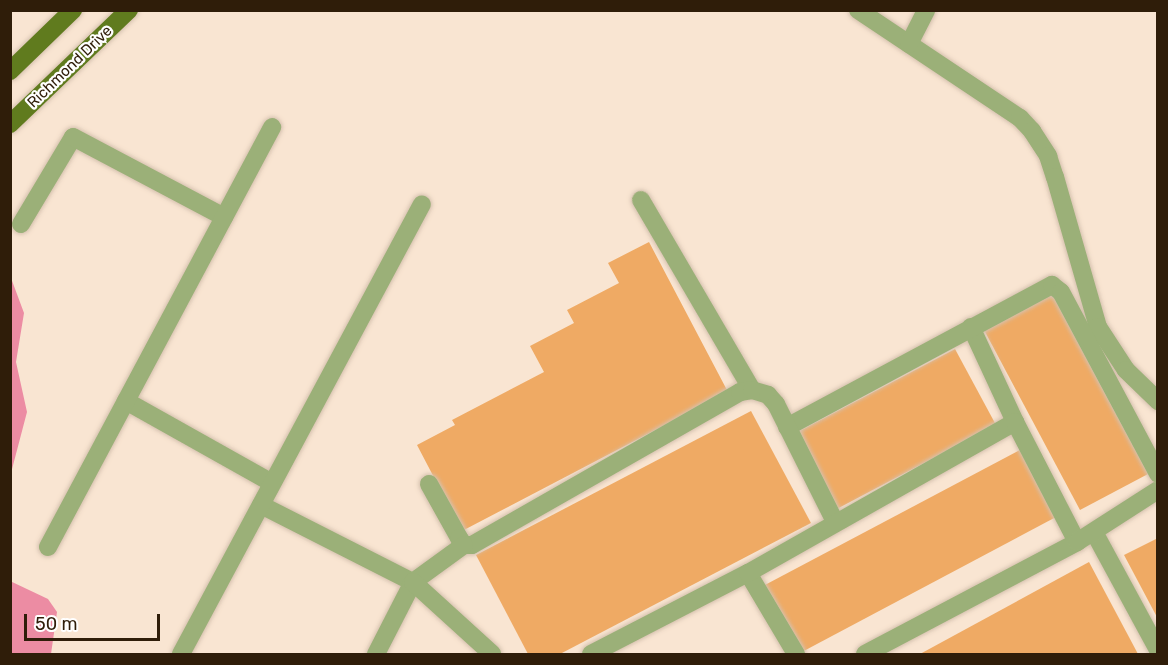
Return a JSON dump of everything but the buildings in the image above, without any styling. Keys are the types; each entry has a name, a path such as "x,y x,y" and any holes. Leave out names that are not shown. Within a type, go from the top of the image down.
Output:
{"main road":[{"path":"10,71 73,10"},
{"name":"Richmond Drive","path":"10,124 129,10"}],"street":[{"path":"858,10 1020,118 1032,130 1048,156 1098,327 1126,370 1158,401"},
{"path":"909,44 926,10"},
{"path":"48,547 272,127"},
{"path":"21,224 74,137 224,217"},
{"path":"641,200 752,390"},
{"path":"181,654 422,204"},
{"path":"788,428 971,327 1057,286 1158,474"},
{"path":"971,327 1015,422 1077,542"},
{"path":"376,654 413,582 464,545 472,545 740,392 752,390 768,395 788,428 836,522"},
{"path":"126,401 273,483"},
{"path":"591,654 748,573 1015,422"},
{"path":"429,484 464,545"},
{"path":"865,654 1077,542 1158,490"},
{"path":"261,505 413,582 492,654"},
{"path":"1094,532 1158,650"},
{"path":"748,573 796,654"}],"shaded area":[{"path":"11,278 24,313 16,362 27,412 11,473"},
{"path":"10,581 48,599 57,612 51,654 11,654"}]}
